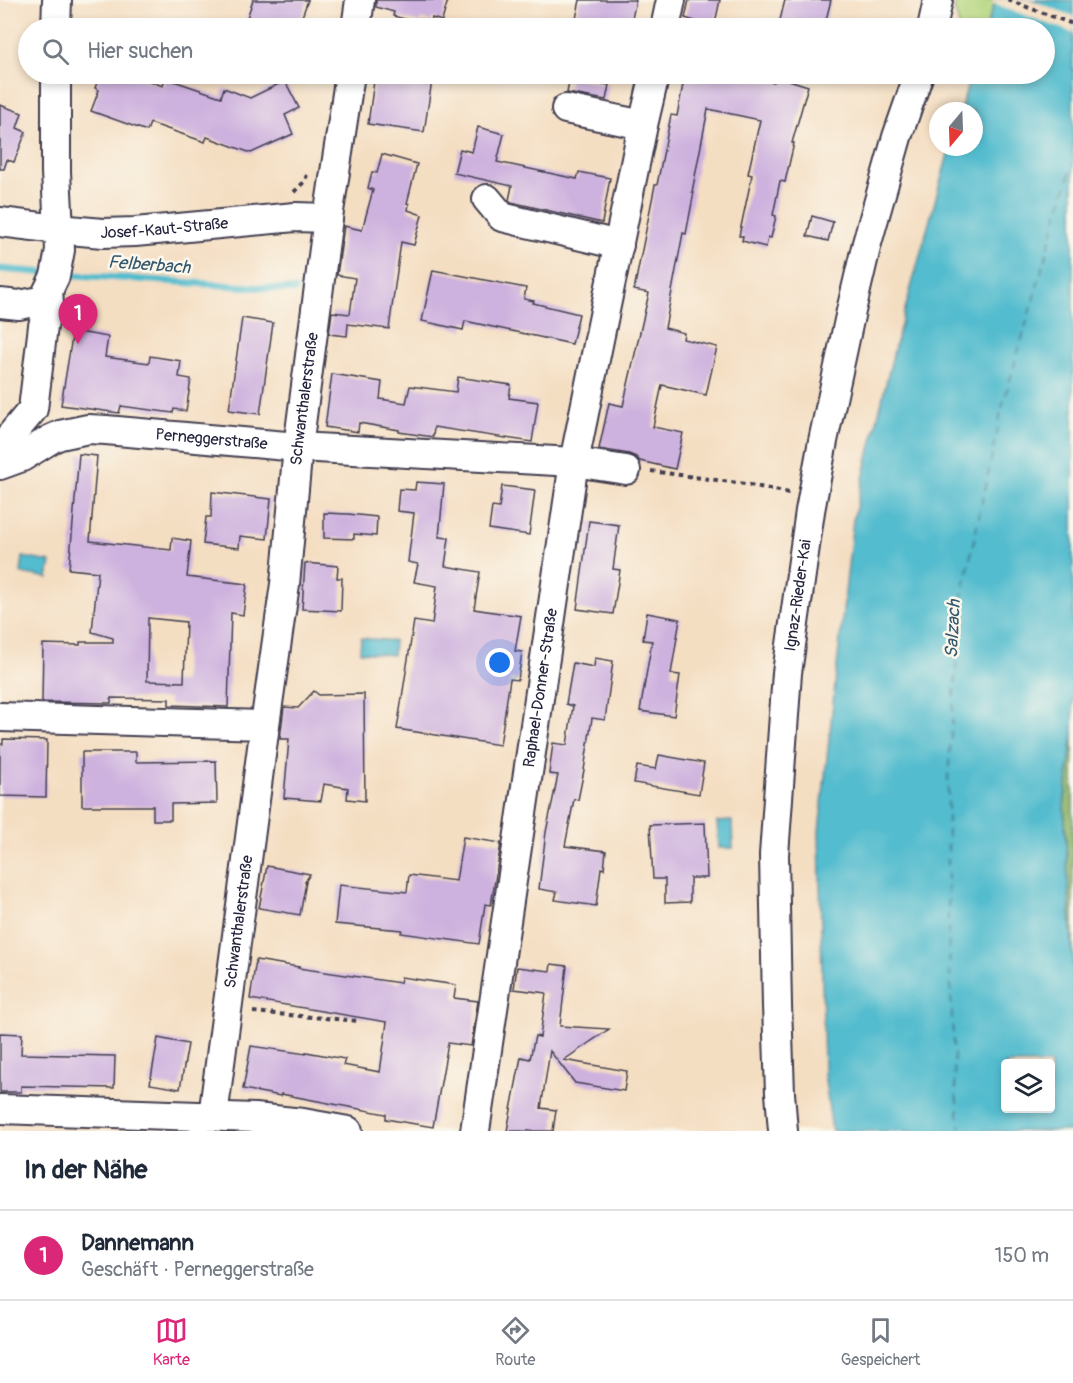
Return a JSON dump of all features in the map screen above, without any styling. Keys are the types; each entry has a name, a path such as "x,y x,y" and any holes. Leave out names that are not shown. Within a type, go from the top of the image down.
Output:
{"street":[{"path":"56,18 57,0"},
{"path":"357,18 360,0"},
{"path":"667,18 671,0"},
{"path":"934,18 938,0"},
{"path":"6,310 40,301 48,291 57,269 59,239 56,84"},
{"name":"Schwanthalerstraße","path":"213,1116 285,584 297,447 348,84"},
{"name":"Raphael-Donner-Straße","path":"475,1131 574,462 653,84"},
{"name":"Ignaz-Rieder-Kai","path":"783,1131 777,1005 774,855 787,673 810,511 843,344 867,243 897,137 916,84"},
{"path":"566,109 643,125"},
{"path":"488,199 502,218 619,245"},
{"name":"Josef-Kaut-Straße","path":"0,222 59,239 103,232 135,232 295,217 328,218"},
{"path":"0,446 33,409 43,326 49,303 48,291"},
{"path":"6,310 43,326"},
{"name":"Perneggerstraße","path":"0,465 22,457 51,439 88,429 297,447 574,462 626,470"},
{"path":"0,717 265,725"},
{"path":"0,1109 280,1120 348,1131"}],"path":[{"path":"1008,0 1073,24"},
{"path":"288,195 304,182 309,170"},
{"path":"626,470 641,470 772,489 790,494 810,511"},
{"path":"227,1009 359,1021"}],"green space":[{"path":"958,0 996,0 990,18 957,18 954,8"},
{"path":"1073,733 1073,964 1064,807"}],"water":[{"name":"Salzach","path":"996,0 1073,0 1073,733 1064,807 1073,964 1073,1131 832,1131 824,1073 819,831 853,520 896,342 948,156 983,156 983,102 963,102 968,84 1055,84 1055,18 990,18"},
{"path":"23,557 51,562 48,578 21,573"},
{"path":"361,638 394,641 393,655 360,652"},
{"path":"732,821 733,848 719,848 717,822"}],"pier":[{"path":"993,0 1031,0 1073,16 1073,33 1055,26 1055,18 1032,18 992,3"}],"building":[{"path":"253,0 308,0 302,18 247,18"},
{"path":"376,0 448,0 443,18 401,18 393,16 394,12 376,7"},
{"path":"580,0 636,0 632,18 576,18"},
{"path":"689,0 720,0 716,18 685,18"},
{"path":"785,0 831,0 826,18 780,18"},
{"path":"96,84 157,84 163,86 164,84 183,84 221,97 224,88 250,98 279,84 287,84 299,108 285,115 293,134 251,153 207,137 205,142 150,123 147,131 91,111 99,90 95,88"},
{"path":"374,84 431,84 424,132 368,124"},
{"path":"569,84 609,85 606,100 567,93"},
{"path":"683,84 802,84 808,86 792,143 794,143 785,182 780,181 773,215 776,216 771,238 768,237 766,247 742,241 743,236 739,236 752,175 748,174 760,120 708,109 686,234 683,233 665,328 684,333 683,339 717,347 706,395 662,385 653,427 683,433 675,469 640,461 629,454 599,449 609,403 623,406 649,293 634,290 671,115 677,116"},
{"path":"0,105 22,113 17,128 26,132 14,162 7,160 4,169 0,169"},
{"path":"478,127 504,134 497,162 577,179 579,172 610,178 602,223 511,202 509,200 512,186 454,173 460,149 472,152"},
{"path":"382,154 417,164 407,203 409,204 408,210 422,215 414,245 401,242 389,329 348,324 347,336 329,334 332,312 350,314 355,278 337,275 344,226 362,230 373,190 368,188 372,172 377,173"},
{"path":"812,216 833,222 828,241 807,236"},
{"path":"433,270 526,288 524,299 579,314 572,344 465,321 463,330 422,321"},
{"path":"242,318 273,323 260,414 229,410"},
{"path":"73,331 108,337 105,357 149,363 150,356 181,361 179,377 191,379 186,411 174,409 173,413 121,406 119,413 61,405"},
{"path":"332,374 382,382 380,399 406,403 410,386 456,392 458,377 511,385 509,398 538,402 532,442 434,427 433,437 359,423 358,432 325,427"},
{"path":"79,454 97,456 90,541 171,550 172,538 191,541 187,577 247,584 243,615 231,613 228,707 169,705 169,699 111,698 111,703 42,702 43,644 80,645 80,642 113,642 113,638 92,632 98,572 69,569","holes":["148,618 186,622 184,682 147,681"]},
{"path":"416,482 444,484 439,537 449,538 445,566 480,572 474,609 521,616 515,651 522,652 518,680 510,679 500,745 397,729 414,621 432,624 437,586 414,582 418,564 408,562 414,513 397,511 399,489 415,490"},
{"path":"502,486 535,490 529,535 489,529 492,507 499,508"},
{"path":"212,492 271,499 267,539 240,536 239,548 203,544 206,517 211,517"},
{"path":"324,513 377,517 376,536 354,534 354,539 324,538"},
{"path":"589,521 619,525 613,569 620,570 613,614 577,609"},
{"path":"305,563 338,566 337,578 342,578 341,611 302,609"},
{"path":"647,613 680,619 671,674 680,675 674,716 640,711 652,641 643,640"},
{"path":"595,658 613,661 605,720 592,718 578,800 574,799 565,846 606,851 604,869 601,868 596,906 555,900 557,892 539,889 546,832 558,775 549,774 553,743 567,745 573,706 566,704 573,663 594,667"},
{"path":"314,691 319,695 364,694 365,801 347,799 348,788 324,784 321,801 284,798 289,739 280,739 284,707 298,708"},
{"path":"3,739 47,740 46,797 0,796 0,744 3,744"},
{"path":"82,752 136,752 136,762 216,761 217,803 171,804 171,820 153,820 153,806 82,806"},
{"path":"659,755 704,763 699,794 634,783 637,766 656,769"},
{"path":"705,823 707,878 690,878 690,902 665,903 665,879 653,879 650,825"},
{"path":"463,837 501,843 491,905 485,904 479,944 401,933 402,930 335,924 339,885 407,892 409,875 456,881"},
{"path":"267,866 310,874 305,882 300,915 259,908"},
{"path":"256,960 400,983 401,977 456,985 454,998 478,1001 471,1046 448,1043 433,1127 386,1119 386,1114 243,1089 251,1046 345,1059 343,1065 380,1072 387,1022 250,999"},
{"path":"551,964 567,966 560,1026 609,1029 564,1060 627,1071 624,1091 575,1083 550,1051 541,1108 556,1110 553,1131 507,1131 521,1057 530,1059 535,1036 540,1037 546,993 514,989 517,967 550,971"},
{"path":"0,1033 22,1034 21,1054 115,1056 114,1088 21,1086 21,1092 0,1092"},
{"path":"158,1038 188,1044 180,1089 150,1084"}],"waterway":[{"name":"Felberbach","path":"0,269 48,273"},
{"name":"Felberbach","path":"62,274 295,290"}],"ferry route":[{"path":"960,1131 955,1083 948,927 948,778 961,601 1003,404 1073,162"}],"place":[{"name":"Dannemann","path":"78,344"}]}
